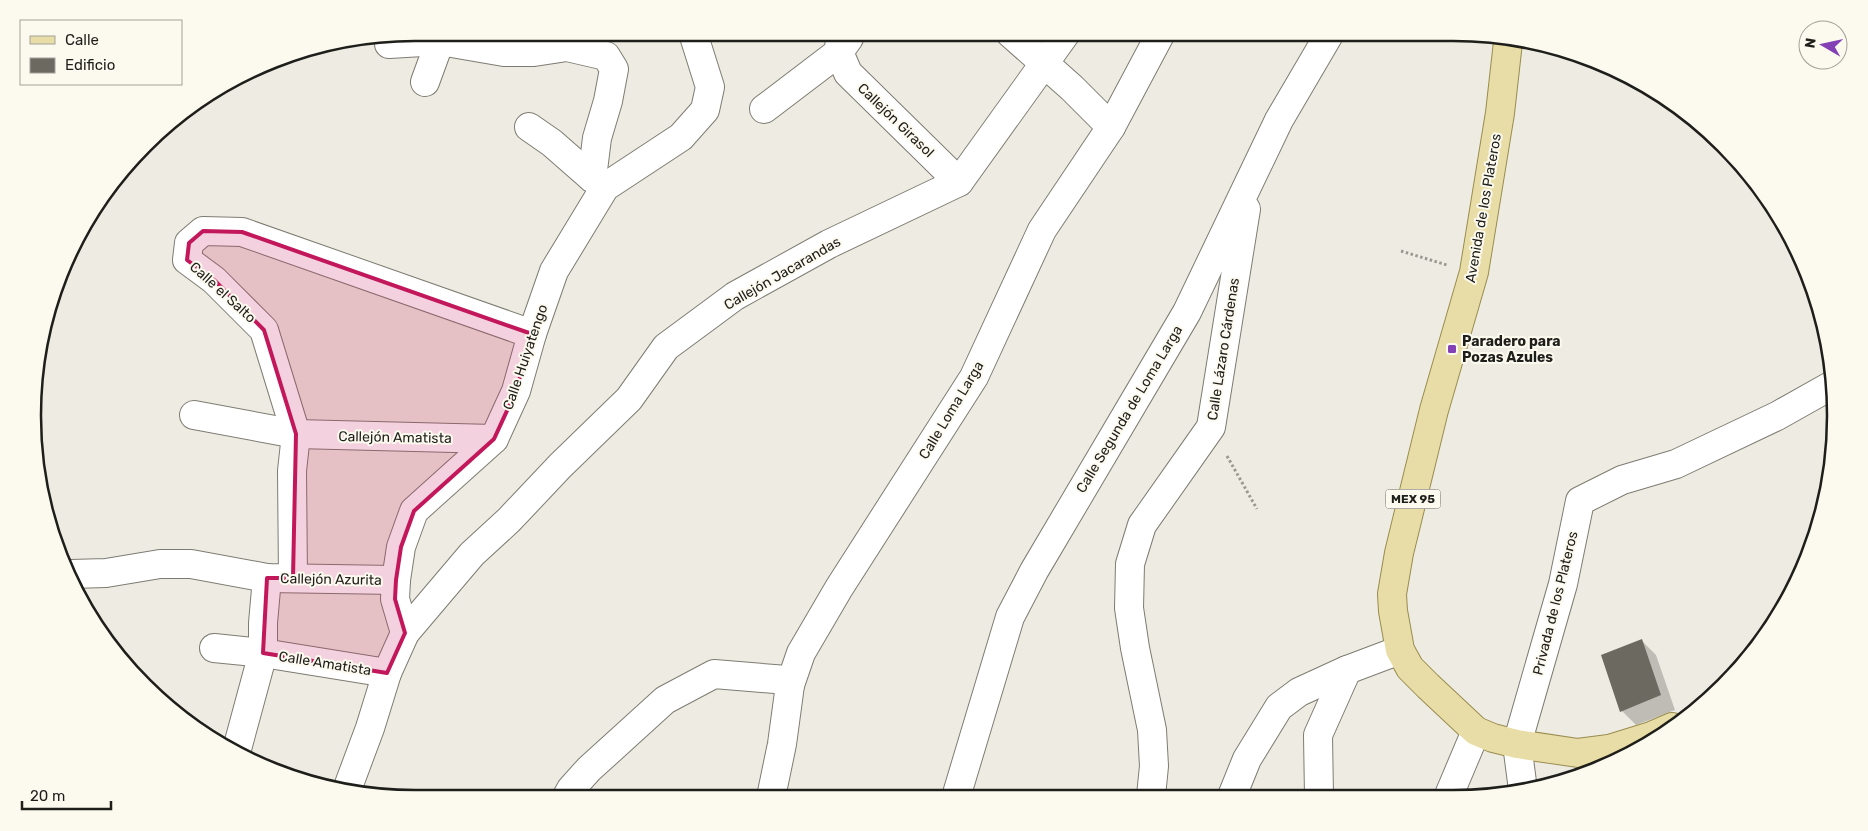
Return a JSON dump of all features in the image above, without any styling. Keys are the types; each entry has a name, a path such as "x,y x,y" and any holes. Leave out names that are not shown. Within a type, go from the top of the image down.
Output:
{"main road":[{"name":"Avenida de los Plateros","path":"1508,45 1500,113 1474,272 1434,410 1399,553 1392,594 1400,650 1410,668 1476,730 1493,738 1517,744 1578,753 1609,749 1642,739"}],"street":[{"path":"389,44 440,41 504,52 534,52 566,47 606,56 614,69 608,101 597,138 599,182"},
{"path":"426,82 440,41"},
{"name":"Calle Huiyatengo","path":"405,632 395,599 396,580 401,546 414,511 494,439 516,390 532,334 554,271 599,182 681,137 704,110 710,87 696,41"},
{"path":"764,109 842,41"},
{"name":"Callejón Girasol","path":"844,41 848,73 959,182"},
{"path":"1020,41 1072,88 1111,127"},
{"name":"Callejón Jacarandas","path":"405,632 472,554 509,520 560,466 629,398 666,347 735,296 829,244 959,182 1060,41"},
{"name":"Calle Loma Larga","path":"772,790 782,744 790,685 801,654 839,588 974,377 1042,230 1111,127 1155,41"},
{"name":"Calle Segunda de Loma Larga","path":"958,790 1010,617 1039,562 1187,312 1279,120 1325,41"},
{"path":"529,128 552,143 599,182"},
{"name":"Calle Lázaro Cárdenas","path":"1152,790 1154,766 1152,730 1133,638 1130,608 1130,564 1136,539 1142,525 1211,427 1252,177"},
{"name":"Calle el Salto","path":"238,745 263,653 263,623 280,578 296,434 264,330 214,280 187,260 190,243 203,231 242,232 532,334"},
{"name":"Privada de los Plateros","path":"1517,744 1563,584 1580,501 1622,480 1676,464 1777,416 1826,389"},
{"name":"Callejón Amatista","path":"194,415 296,434 494,439"},
{"name":"Callejón Azurita","path":"77,574 106,573 160,564 191,564 280,578 396,580"},
{"path":"349,784 370,728 387,673 405,632"},
{"path":"214,648 263,653"},
{"path":"1234,790 1247,759 1279,707 1299,692 1347,670 1400,650"},
{"name":"Calle Amatista","path":"263,653 387,673"},
{"path":"1319,790 1318,735 1347,670"},
{"path":"570,790 589,769 665,700 714,674 786,680 790,685"},
{"path":"1451,790 1476,730"},
{"path":"1517,744 1522,784"}],"path":[{"path":"1401,251 1474,272"},
{"path":"1211,427 1258,509"}],"highlighted area":[{"path":"203,231 242,232 532,334 516,391 494,439 414,511 401,547 396,580 395,599 405,633 387,673 263,653 267,578 293,578 296,434 264,330 214,280 187,260 189,243"}],"building":[{"path":"1642,639 1661,695 1620,712 1601,655"}],"place":[{"name":"Paradero para Pozas Azules","path":"1452,349"}]}
